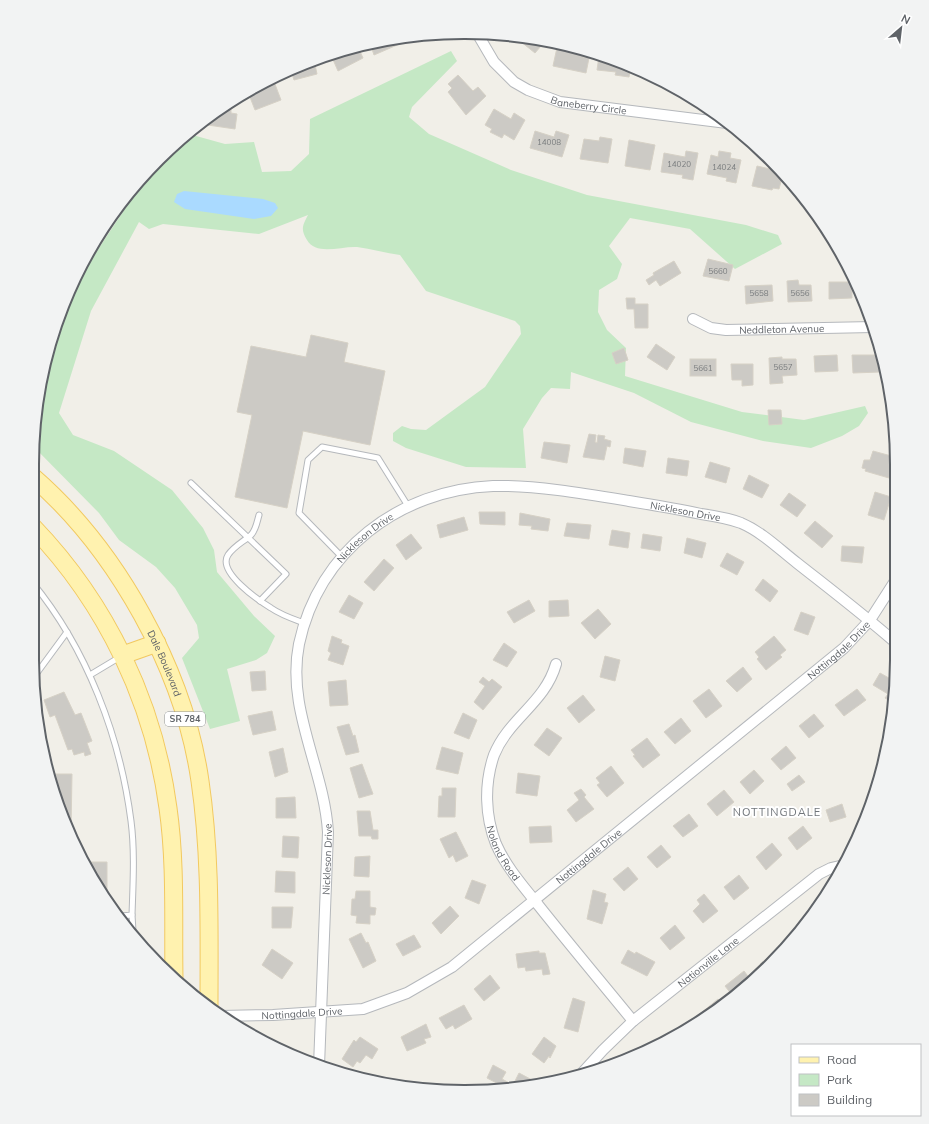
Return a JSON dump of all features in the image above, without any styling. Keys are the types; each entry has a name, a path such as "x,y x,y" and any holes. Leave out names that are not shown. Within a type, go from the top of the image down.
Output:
{"main road":[{"name":"Dale Boulevard","path":"39,483 62,505 110,563 131,596 157,643 178,695 192,740 200,779 207,839 210,1000"},
{"name":"SR 784","path":"39,534 63,561 86,592 107,625 123,655 140,694 152,730 166,797 173,858 174,969"},
{"path":"123,655 157,643"}],"street":[{"name":"Baneberry Circle","path":"481,40 494,62 514,82 528,90 560,102 718,123"},
{"name":"Neddleton Avenue","path":"693,319 711,328 726,330 867,327"},
{"name":"Nickleson Drive","path":"319,1059 328,832 323,793 299,707 296,690 296,667 304,623 323,582 342,557 366,533 388,516 408,506 446,492 475,487 514,487 601,497 728,519 756,530 870,620 890,638"},
{"name":"Nottingdale Drive","path":"232,1016 321,1013 369,1007 407,993 452,967 844,648 870,620 890,588"},
{"name":"Noland Road","path":"556,664 542,694 509,728 500,744 489,774 487,792 488,816 496,845 505,861 633,1021"},
{"name":"Nationville Lane","path":"588,1067 602,1050 633,1021 819,874 836,867"}],"lane":[{"path":"342,557 299,513 308,460 322,447 378,458 408,506"},
{"path":"191,483 286,574 260,601"},
{"path":"259,515 255,528 248,537 240,542 228,555 226,566 228,572 260,601 285,616 304,623"},
{"path":"39,592 67,632 90,675 114,740 126,790 133,845 133,926"},
{"path":"39,670 67,632"},
{"path":"90,675 123,655"},
{"path":"125,916 132,916"}],"green space":[{"path":"451,51 457,61 412,107 409,117 429,134 511,170 587,195 746,225 778,235 782,244 735,269 690,229 630,218 609,246 622,264 617,279 599,290 598,312 607,330 626,348 625,376 742,412 804,420 865,406 868,413 859,426 842,436 811,448 763,441 691,422 634,393 571,372 570,389 551,388 542,398 523,429 526,468 466,467 406,448 393,441 393,433 402,426 411,429 426,430 485,387 521,334 520,326 515,321 426,291 400,255 357,247 329,249 316,248 307,240 303,230 308,215 259,234 163,224 149,229 139,222 91,311 59,413 73,435 114,451 172,490 203,528 214,550 217,572 254,616 275,636 267,653 256,660 227,669 240,721 210,729 182,658 199,638 197,625 175,588 156,567 119,540 99,513 39,453 47,381 53,354 71,302 83,276 95,254 129,203 164,164 195,136 225,144 254,142 262,172 291,171 309,154 310,119"}],"water":[{"path":"184,191 263,199 275,203 278,208 271,216 254,219 185,209 174,202 177,194"}],"building":[{"path":"523,43 541,46 535,53"},
{"path":"398,45 374,55 372,49"},
{"path":"557,49 589,58 586,73 553,66"},
{"path":"360,52 363,58 338,71 333,60"},
{"path":"598,61 630,72 629,77 615,75 616,72 597,70"},
{"path":"315,66 317,74 294,80 292,75"},
{"path":"458,75 473,91 478,87 486,96 466,115 448,92 452,88 448,84"},
{"path":"275,84 281,100 255,110 250,97"},
{"path":"231,109 231,113 237,114 235,129 208,125"},
{"path":"494,109 511,119 514,113 525,120 514,140 504,134 502,138 490,132 492,129 485,125"},
{"path":"535,131 554,137 556,131 569,135 562,157 530,148"},
{"path":"600,137 612,139 608,163 580,159 584,139 599,141"},
{"path":"629,140 655,145 650,170 625,166"},
{"path":"686,151 698,153 693,180 682,178 683,175 661,172 664,153 685,157"},
{"path":"719,151 731,153 730,158 741,160 736,183 726,181 727,178 707,174 711,155 718,157"},
{"path":"757,166 770,169 781,181 779,189 773,188 772,190 752,186"},
{"path":"708,259 733,265 729,281 703,276"},
{"path":"674,261 681,273 660,286 656,280 649,285 646,280 654,275 653,273"},
{"path":"798,280 799,285 811,285 812,301 788,302 787,281"},
{"path":"829,282 849,282 852,289 852,298 829,299"},
{"path":"772,285 773,301 746,304 745,286"},
{"path":"626,298 635,298 635,304 648,304 648,328 635,328 634,309 627,309"},
{"path":"311,335 348,343 344,362 385,371 370,445 303,431 287,508 235,497 252,415 237,412 251,346 306,357"},
{"path":"656,344 675,357 667,370 647,357"},
{"path":"624,348 628,360 616,364 612,353"},
{"path":"837,355 838,371 815,372 814,356"},
{"path":"852,355 876,355 880,372 853,373"},
{"path":"782,357 782,359 796,359 797,375 782,376 783,383 770,384 769,358"},
{"path":"690,359 716,359 716,376 690,376"},
{"path":"731,364 753,364 753,385 742,386 742,380 732,380"},
{"path":"768,410 781,410 782,424 769,425"},
{"path":"589,434 596,435 595,442 597,443 598,435 605,436 604,439 611,441 610,447 607,446 604,460 583,457"},
{"path":"544,442 570,445 567,463 541,458"},
{"path":"625,448 646,451 643,467 623,463"},
{"path":"873,451 890,456 889,478 865,471 866,469 862,468 864,460 870,460"},
{"path":"668,458 689,461 687,476 666,473"},
{"path":"710,462 730,468 726,483 705,477"},
{"path":"749,475 769,485 762,498 743,489"},
{"path":"875,492 890,497 884,520 868,515"},
{"path":"789,493 806,505 797,517 780,505"},
{"path":"479,512 505,512 505,525 480,524"},
{"path":"520,513 550,519 548,531 531,529 532,526 519,525"},
{"path":"464,517 468,530 440,538 437,525"},
{"path":"815,521 833,536 822,548 804,533"},
{"path":"567,523 591,525 589,539 564,536"},
{"path":"612,530 630,533 628,548 609,545"},
{"path":"411,534 422,548 406,560 396,545"},
{"path":"643,534 662,537 660,551 641,548"},
{"path":"687,538 706,543 702,558 684,553"},
{"path":"842,546 864,547 862,563 841,561"},
{"path":"727,553 744,562 737,575 720,566"},
{"path":"384,559 394,568 374,591 364,582"},
{"path":"763,579 778,591 770,602 755,590"},
{"path":"349,595 363,603 354,619 339,612"},
{"path":"529,600 535,611 514,623 507,612"},
{"path":"568,600 569,616 549,617 549,601"},
{"path":"598,609 611,624 595,639 581,623"},
{"path":"801,612 815,617 808,635 794,630"},
{"path":"332,636 342,640 341,643 349,646 343,665 328,660 331,653 328,651"},
{"path":"774,636 786,650 780,655 782,657 766,670 757,659 759,657 755,652"},
{"path":"504,643 517,652 507,667 493,660"},
{"path":"605,656 620,660 615,681 600,677"},
{"path":"743,667 752,679 737,692 726,681"},
{"path":"265,671 266,690 252,691 250,672"},
{"path":"880,673 889,678 888,700 885,698 888,694 873,685"},
{"path":"483,677 489,682 492,679 502,687 483,710 474,702 485,686 479,682"},
{"path":"346,680 348,705 330,706 328,682"},
{"path":"709,689 722,706 706,718 693,701"},
{"path":"857,689 866,700 844,716 835,705"},
{"path":"64,692 75,715 81,713 92,741 87,743 91,754 85,756 84,752 74,755 72,749 68,750 55,715 50,717 44,700"},
{"path":"583,695 595,710 579,723 567,708"},
{"path":"272,711 276,730 253,735 248,716"},
{"path":"463,713 477,720 469,739 454,733"},
{"path":"814,714 824,726 809,738 799,726"},
{"path":"681,718 691,731 675,744 664,732"},
{"path":"349,724 353,736 355,735 359,752 346,755 337,727"},
{"path":"547,728 562,738 549,756 534,745"},
{"path":"647,738 660,755 643,768 633,756 635,755 631,750"},
{"path":"786,746 796,758 781,770 771,759"},
{"path":"442,747 463,753 458,774 436,769"},
{"path":"283,748 288,772 275,777 269,752"},
{"path":"362,764 373,794 359,798 350,768"},
{"path":"611,766 624,783 607,797 597,785 600,783 596,778"},
{"path":"754,770 764,781 750,794 740,782"},
{"path":"518,773 540,776 537,796 516,793"},
{"path":"54,774 72,774 71,822"},
{"path":"799,775 805,782 792,791 787,784"},
{"path":"442,788 456,788 455,817 438,817 439,796 442,796"},
{"path":"581,789 586,795 584,797 594,809 576,822 567,810 579,800 574,793"},
{"path":"724,790 734,802 717,816 707,804"},
{"path":"295,797 296,818 276,818 276,798"},
{"path":"842,804 846,817 830,822 826,810"},
{"path":"357,811 370,811 373,830 378,830 378,839 372,839 371,836 359,836"},
{"path":"689,814 698,826 683,837 673,826"},
{"path":"551,826 552,842 530,843 529,827"},
{"path":"803,826 812,838 797,850 788,838"},
{"path":"456,832 468,856 456,862 453,855 449,858 440,839"},
{"path":"283,836 299,837 298,858 282,857"},
{"path":"772,843 782,855 766,870 756,857"},
{"path":"661,845 671,857 657,868 647,857"},
{"path":"370,856 369,877 354,876 355,857"},
{"path":"91,862 107,862 107,890"},
{"path":"628,867 638,879 624,891 613,879"},
{"path":"276,871 295,872 295,893 275,892"},
{"path":"739,875 749,888 734,900 724,887"},
{"path":"472,880 486,885 479,904 465,898"},
{"path":"593,890 606,894 604,902 608,903 602,924 587,919"},
{"path":"356,891 370,891 370,907 376,908 375,915 370,915 370,924 356,923 357,916 351,915 352,899 355,899"},
{"path":"704,894 718,911 703,923 693,911 700,904 697,900"},
{"path":"450,906 459,916 441,934 432,923"},
{"path":"272,907 293,907 291,928 272,928"},
{"path":"675,925 685,938 670,950 660,938"},
{"path":"361,933 366,943 368,942 376,961 363,968 349,939"},
{"path":"414,935 421,947 403,956 396,944"},
{"path":"272,949 293,963 282,979 262,965"},
{"path":"628,950 635,954 636,952 655,962 647,976 621,963"},
{"path":"539,951 539,953 545,953 550,974 543,975 542,969 526,971 525,967 518,968 516,954"},
{"path":"744,971 748,976 730,992 725,986"},
{"path":"490,975 500,988 484,1001 474,989"},
{"path":"573,998 585,1002 578,1032 564,1028"},
{"path":"718,999 719,1000 701,1013"},
{"path":"464,1005 472,1019 455,1029 453,1025 446,1029 439,1018"},
{"path":"426,1024 431,1037 424,1039 426,1043 407,1051 401,1037"},
{"path":"360,1037 378,1049 372,1059 366,1055 360,1063 357,1061 353,1067 342,1059 354,1040 356,1042"},
{"path":"544,1037 556,1046 550,1058 549,1056 544,1063 532,1054"},
{"path":"493,1065 506,1072 502,1079 508,1082 497,1083 487,1078"},
{"path":"519,1073 531,1079 515,1082"}],"district":[{"name":"NOTTINGDALE","path":"777,812"}]}
